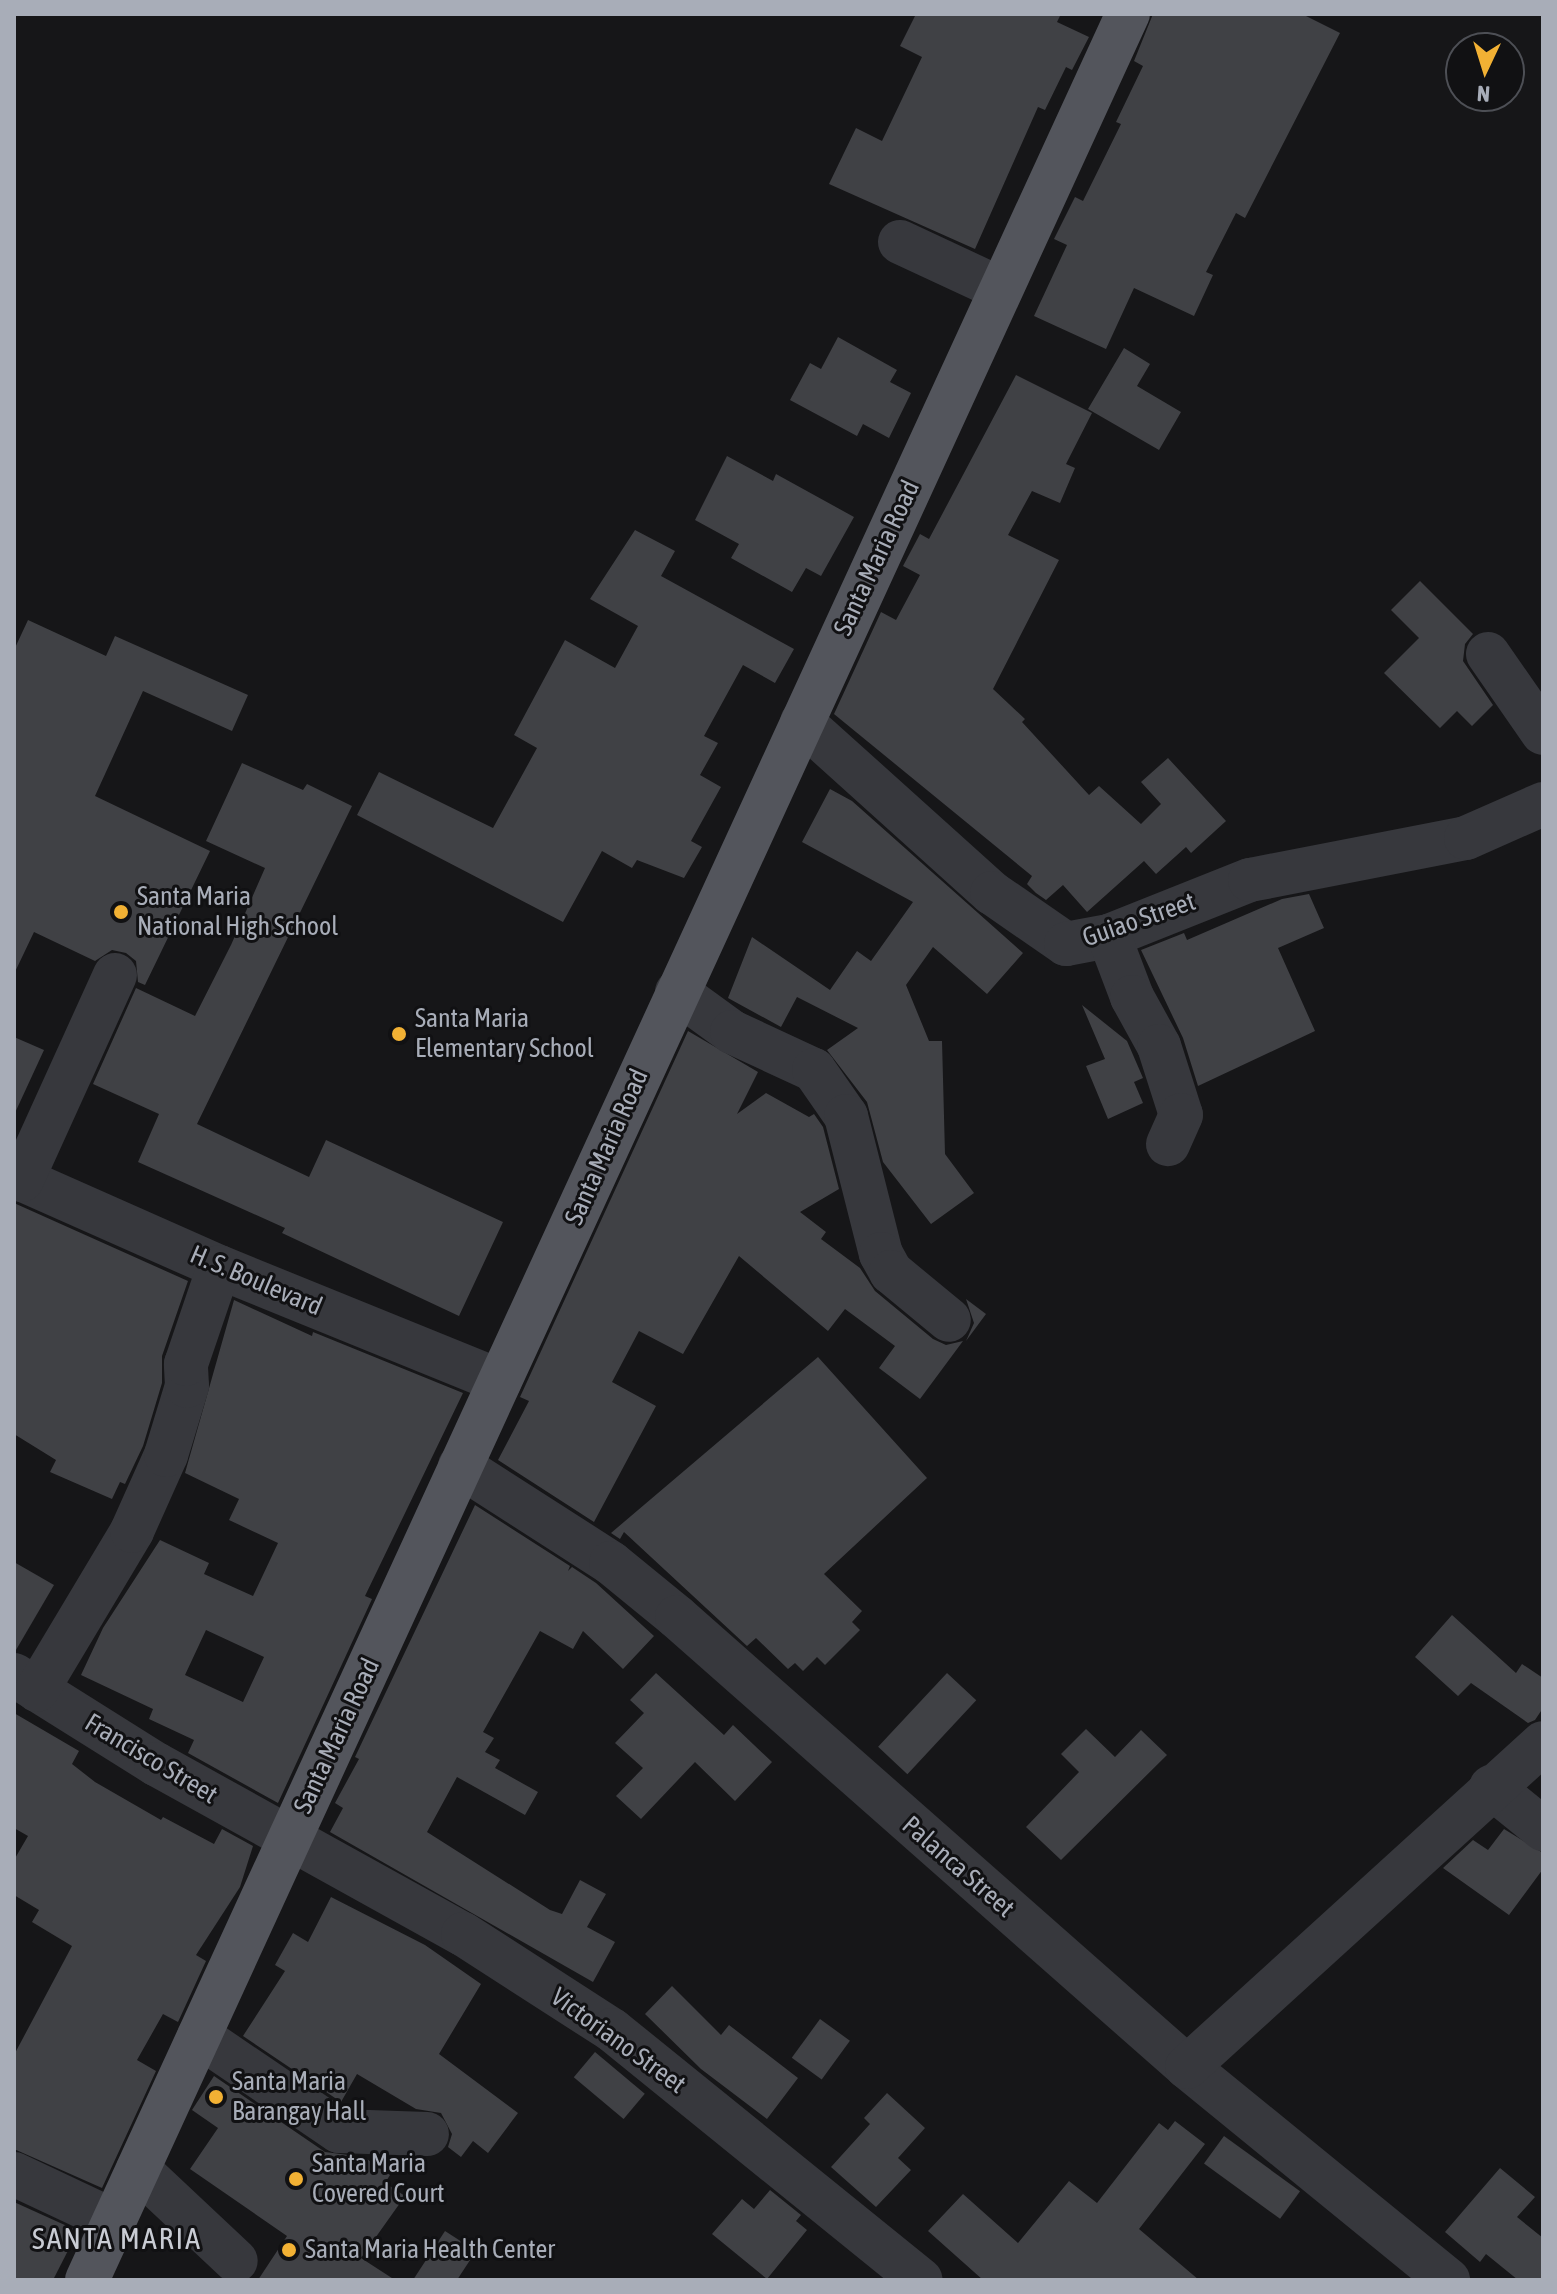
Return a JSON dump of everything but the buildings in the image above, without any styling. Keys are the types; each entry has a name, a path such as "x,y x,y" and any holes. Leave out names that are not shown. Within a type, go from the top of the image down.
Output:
{"main road":[{"name":"Santa Maria Road","path":"97,2275 114,2221 1128,14"}],"street":[{"path":"900,242 1001,289"},
{"path":"1488,654 1543,733"},
{"name":"Guiao Street","path":"802,722 1034,926 1066,944 1109,936 1250,880 1466,838 1543,804"},
{"path":"1109,936 1132,997 1159,1046 1181,1115 1168,1144"},
{"path":"18,1178 115,975"},
{"path":"677,992 732,1032 814,1070 846,1116 881,1254 891,1272 949,1320"},
{"name":"H. S. Boulevard","path":"18,1178 219,1267 500,1381"},
{"path":"21,1682 132,1531 166,1455 187,1386 186,1364 219,1267"},
{"name":"Palanca Street","path":"460,1466 611,1563 677,1617 1187,2067 1448,2280"},
{"name":"Francisco Street","path":"21,1682 290,1839"},
{"path":"1187,2067 1491,1787 1543,1743"},
{"path":"1491,1787 1543,1829"},
{"name":"Victoriano Street","path":"290,1839 463,1934 612,2030 921,2280"},
{"path":"199,2036 339,2131 427,2134"},
{"path":"138,2169 236,2261"},
{"path":"14,2174 114,2221"}],"place":[{"name":"Santa Maria National High School","path":"121,912"},
{"name":"Santa Maria Elementary School","path":"399,1034"},
{"name":"Santa Maria Barangay Hall","path":"216,2097"},
{"name":"Santa Maria Covered Court","path":"296,2179"},
{"name":"Santa Maria Health Center","path":"289,2250"}],"district":[{"name":"SANTA MARIA","path":"117,2238"}]}
